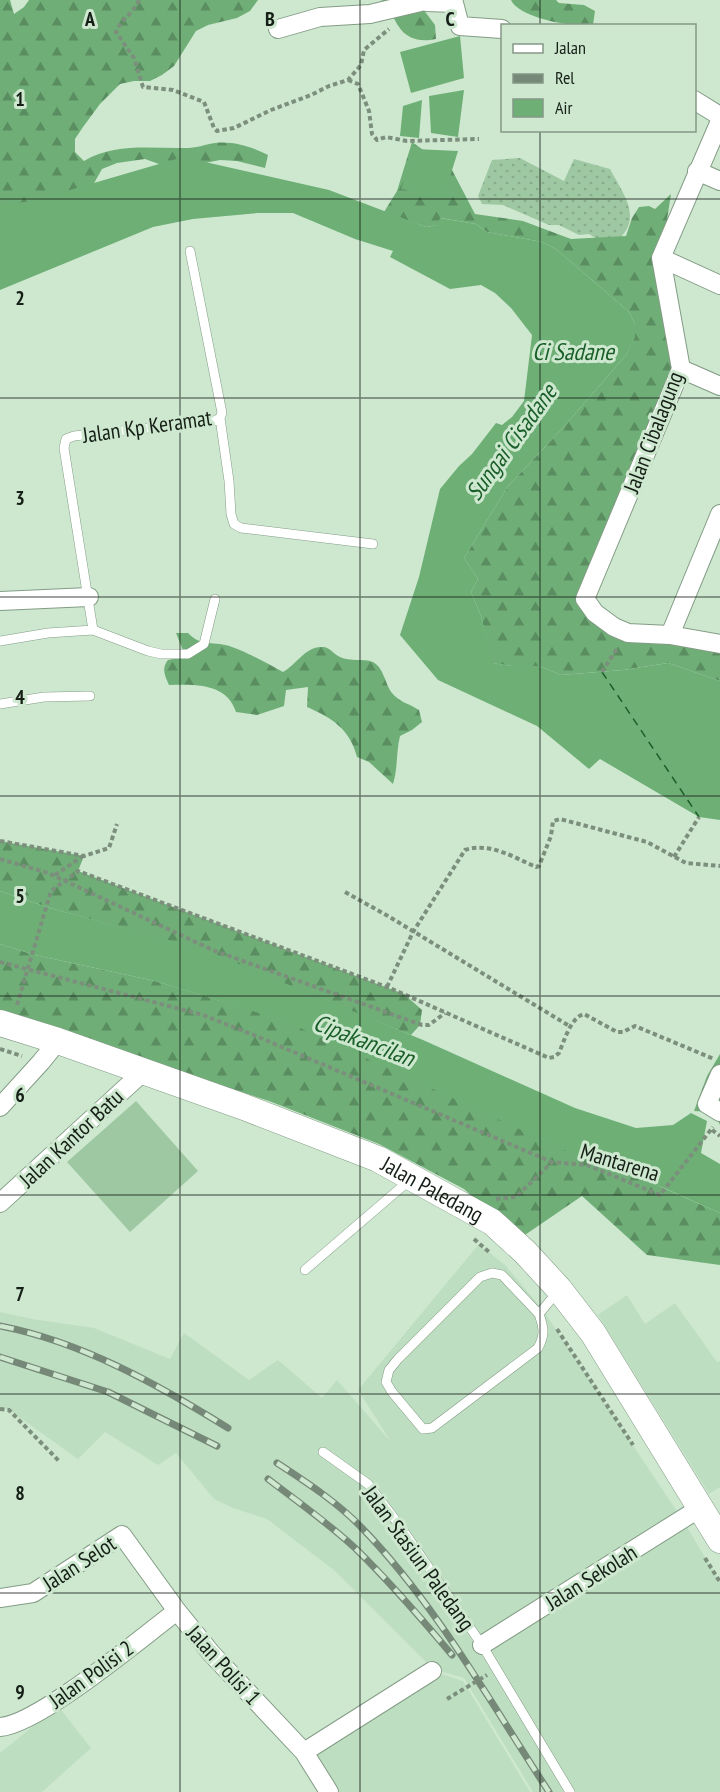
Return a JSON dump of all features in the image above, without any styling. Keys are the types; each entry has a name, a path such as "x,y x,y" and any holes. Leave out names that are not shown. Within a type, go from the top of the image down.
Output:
{"street":[{"path":"278,29 320,16 361,15 416,3 454,3 460,27 501,29"},
{"path":"696,101 720,116"},
{"path":"720,121 661,258 720,285"},
{"path":"697,171 720,181"},
{"name":"Jalan Cibalagung","path":"661,258 681,369 585,599 595,613 614,627 628,633 670,635 720,644"},
{"path":"681,369 720,386"},
{"path":"670,635 720,514"},
{"path":"0,601 89,597"},
{"name":"Jalan Paledang","path":"7,1019 57,1041 244,1107 378,1159 492,1222 525,1252 559,1289 593,1334 720,1540"},
{"path":"0,1107 57,1041"},
{"name":"Jalan Kantor Batu","path":"0,1203 143,1072"},
{"path":"717,1110 707,1104 720,1074"},
{"name":"Jalan Sekolah","path":"482,1645 700,1508"},
{"name":"Jalan Selot","path":"0,1598 33,1593 122,1535"},
{"name":"Jalan Polisi 1","path":"122,1535 177,1611 211,1653 304,1752 329,1792"},
{"name":"Jalan Polisi 2","path":"0,1727 33,1715 63,1697 177,1611"},
{"path":"304,1752 432,1671"}],"lane":[{"name":"Jalan Kp Keramat","path":"93,630 64,448 66,439 74,436 214,421 220,418 222,413 190,251"},
{"path":"220,418 234,524 241,528 373,544"},
{"path":"0,641 48,633 93,630 148,651 161,654 188,654 204,644 215,599"},
{"path":"0,704 44,697 90,696"},
{"path":"305,1270 413,1177"},
{"path":"541,1312 502,1275 492,1273 480,1277 398,1359 389,1370 386,1382 416,1424 423,1429 432,1428 538,1348 544,1336 541,1312 559,1289"},
{"name":"Jalan Stasiun Paledang","path":"323,1452 368,1484 400,1526 482,1645 570,1792"}],"path":[{"path":"139,0 136,8 120,23 116,32 134,58 143,87 173,90 204,102 217,131 234,128 271,110 348,80 361,65 364,50 397,23 416,3"},
{"path":"348,80 358,84 369,111 372,134 377,140 386,137 407,141 479,139"},
{"path":"602,672 628,633"},
{"path":"674,857 699,817"},
{"path":"387,987 413,932 465,850 488,847 536,867 539,866 551,836 553,821 560,819 647,842 686,863 720,866"},
{"path":"54,876 84,855 109,848 117,824"},
{"path":"0,841 84,855"},
{"path":"0,859 54,876 214,951 422,1025 429,1025 445,1013"},
{"path":"7,1019 28,970 51,891 78,871 387,987 549,1058 558,1053 579,1015 584,1014 617,1032 623,1032 635,1026 720,1061"},
{"path":"345,892 571,1027"},
{"path":"0,962 202,1015 267,1040 552,1162"},
{"path":"711,1130 720,1136"},
{"name":"Mantarena","path":"487,1200 516,1197 552,1162 586,1165 657,1195 661,1194 705,1140"},
{"path":"471,1237 496,1258"},
{"path":"541,1312 639,1453"},
{"path":"0,1409 9,1410 59,1461"},
{"path":"447,1699 488,1675"}],"shaded area":[{"path":"520,158 564,181 574,159 610,169 629,206 629,224 624,233 615,242 599,240 589,234 579,235 559,225 549,225 503,205 482,204 478,196 492,160"},
{"path":"136,1101 198,1171 130,1232 67,1162"},
{"path":"479,1244 505,1265 543,1310 682,1519 720,1582 720,1792 533,1792 464,1678 433,1669 335,1571 267,1519 214,1499 176,1453 158,1465 105,1432 78,1459 8,1409 0,1408 0,1312 94,1328 170,1359 184,1333 249,1380 278,1360 322,1398 337,1380 391,1442 358,1390"},
{"path":"627,1295 645,1324 675,1303 717,1362 720,1361 720,1487 709,1494 598,1315"},
{"path":"432,1671 463,1681 530,1792 326,1792 304,1752"},
{"path":"58,1706 91,1748 42,1792 0,1792 0,1753"}],"green space":[{"path":"0,0 10,0 14,14 29,0 258,0 250,11 237,18 208,25 196,31 174,66 162,75 150,81 120,84 100,104 75,139 75,152 84,161 96,155 121,149 191,148 215,143 229,143 249,147 268,155 265,168 237,161 220,160 190,166 159,164 145,159 117,163 102,169 88,194 0,213"},
{"path":"380,0 424,0 420,5 435,25 436,39 410,37 399,27 388,2"},
{"path":"511,0 556,0 559,3 584,5 595,11 593,24 567,24 535,17 516,6"},
{"path":"412,142 452,170 475,214 523,221 571,239 626,236 632,218 639,207 649,206 655,209 671,194 661,258 681,369 585,599 614,627 720,643 720,681 668,663 623,670 561,675 539,666 492,663 481,616 471,592 478,579 464,558 508,486 561,430 626,355 635,336 635,324 629,312 556,249 542,242 487,232 476,224 441,218 438,225 426,227 384,212 397,191"},
{"path":"176,633 188,633 198,641 232,647 283,672 305,653 321,647 344,658 373,662 380,668 395,696 419,710 422,722 400,736 393,784 369,762 357,757 350,739 339,726 307,707 308,687 286,690 284,706 257,715 236,712 232,702 218,690 199,685 169,685 164,672 166,663 173,659 175,654 184,653"},
{"path":"0,841 84,856 78,871 404,994 422,1010 420,1025 411,1035 188,946 50,908 0,891"},
{"path":"0,944 35,955 155,981 284,1020 720,1213 720,1265 647,1255 582,1196 519,1239 464,1189 379,1144 269,1101 0,1014"},
{"path":"720,1054 720,1125 713,1110 694,1111 707,1076"}],"water":[{"path":"460,36 464,78 411,93 400,52"},
{"path":"464,90 458,137 431,133 429,96"},
{"path":"422,100 419,138 400,136 403,106"},
{"path":"415,149 458,151 444,196 401,189"},
{"name":"Ci Sadane","path":"183,157 329,190 426,227 437,225 440,218 476,224 487,232 542,242 556,249 629,312 635,324 635,337 626,355 561,430 508,486 464,558 478,579 471,592 481,616 493,663 539,666 561,675 623,670 668,663 720,681 720,820 699,817 600,759 589,769 537,726 438,680 400,635 419,577 440,489 496,423 502,425 512,417 524,401 532,335 511,308 495,293 481,285 450,289 390,257 393,251 355,239 293,213 258,213 193,219 153,227 0,290 0,205 32,201"},
{"name":"Cipakancilan","path":"0,891 50,908 202,949 423,1040 575,1108 636,1128 673,1125 691,1113 707,1121 701,1153 720,1164 720,1213 664,1188 567,1151 285,1021 155,981 35,955 0,944"}],"ferry route":[{"path":"602,672 699,817"}],"railway":[{"path":"0,1326 60,1342 118,1366 228,1428"},
{"path":"0,1357 108,1392 217,1446"},
{"path":"277,1463 342,1509 361,1527 414,1588 461,1655 549,1792"},
{"path":"268,1479 355,1548 405,1600 452,1655"}],"water label":[{"name":"Sungai Cisadane","path":"511,442"}]}
